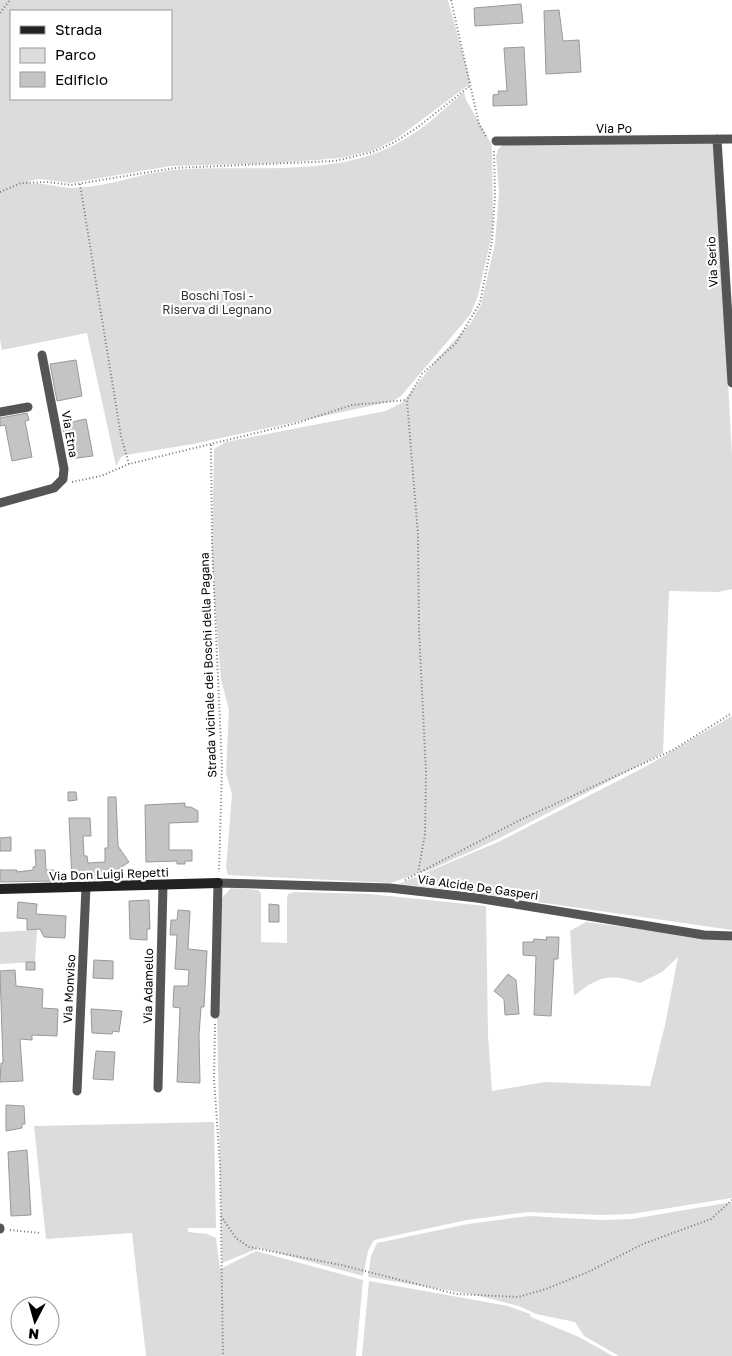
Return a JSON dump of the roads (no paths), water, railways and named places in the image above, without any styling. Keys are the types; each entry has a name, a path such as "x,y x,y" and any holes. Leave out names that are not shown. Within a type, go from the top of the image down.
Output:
{"street":[{"name":"Via Serio","path":"718,139 732,383"},
{"name":"Via Po","path":"496,141 732,139"},
{"name":"Via Etna","path":"0,502 59,485 63,479 64,469 42,355"},
{"path":"0,412 28,407"},
{"path":"215,1014 218,883"},
{"name":"Via Don Luigi Repetti","path":"0,889 218,883"},
{"name":"Via Alcide De Gasperi","path":"218,883 390,888 477,898 704,936 732,936"},
{"name":"Via Adamello","path":"158,1088 163,885"},
{"name":"Via Monviso","path":"77,1092 86,887"}],"park label":[{"name":"Boschi Tosi - Riserva di Legnano","path":"217,302"}]}
